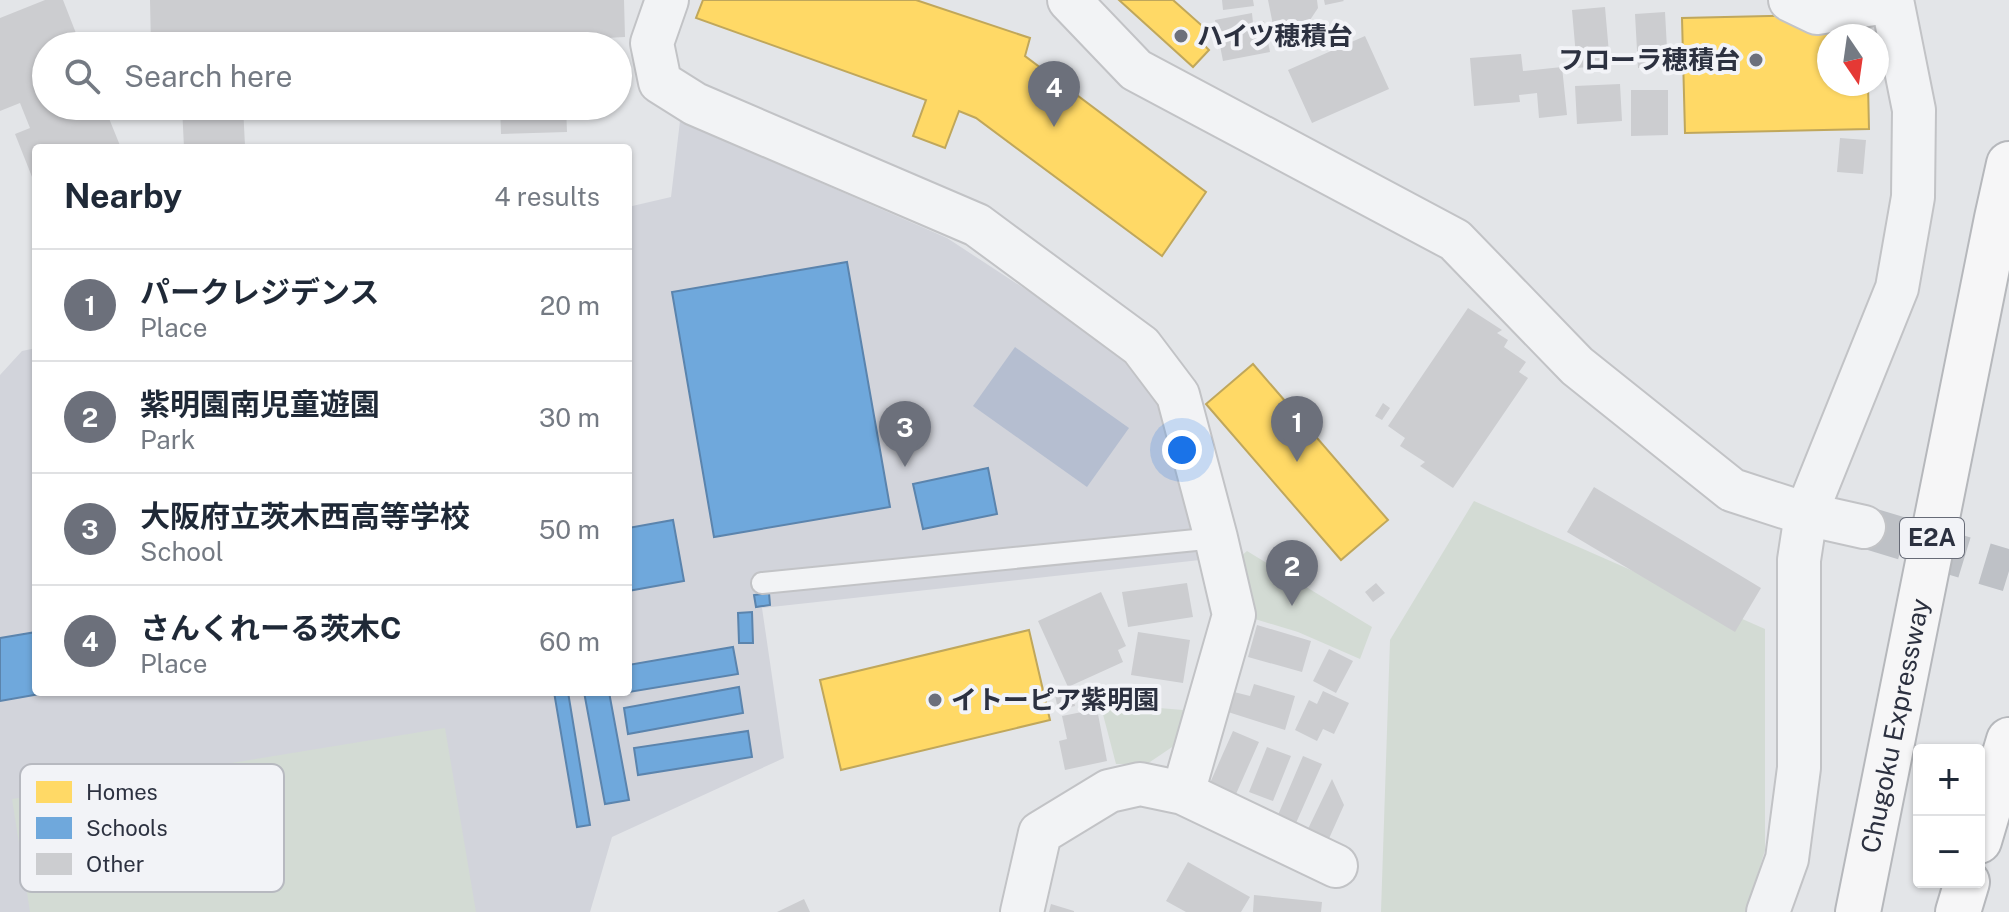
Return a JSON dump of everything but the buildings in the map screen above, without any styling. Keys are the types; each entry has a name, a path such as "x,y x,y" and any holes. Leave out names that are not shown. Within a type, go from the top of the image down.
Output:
{"highway":[{"name":"Chugoku Expressway","path":"1858,912 2009,164"},
{"path":"1985,821 2009,740"},
{"path":"1958,912 1965,888"}],"street":[{"path":"667,0 652,43 660,82 695,104 977,225 1141,346 1178,395 1234,615 1183,793"},
{"path":"1069,0 1136,70 1455,240 1577,366 1732,490 1806,514 1864,527"},
{"path":"1768,912 1787,859 1799,768 1799,560 1806,514 1897,288 1913,197 1914,110 1892,1 1817,13 1790,0"},
{"path":"1022,912 1040,833 1109,791 1140,784 1183,793 1336,866"}],"lane":[{"path":"762,583 1216,538"}],"shaded area":[{"path":"680,121 947,238 1155,374 1209,559 762,608 784,758 612,837 590,912 0,912 0,375 22,351 32,349 32,696 632,696 632,206 671,197"},
{"path":"1474,501 1765,629 1765,850 1746,912 1381,912 1390,640"},
{"path":"1247,551 1372,627 1360,659 1298,632 1245,616 1240,557"},
{"path":"1100,703 1183,710 1181,741 1147,764 1116,764"},
{"path":"445,728 476,912 30,912 27,892 284,892 284,764 225,764"},
{"path":"20,798 20,849 12,799"}],"water":[{"path":"1015,347 1129,428 1087,487 973,406"}],"tunnel":[{"path":"1864,527 2009,571"}],"place":[{"name":"ハイツ穂積台","path":"1181,36"},
{"name":"フローラ穂積台","path":"1756,60"},
{"name":"さんくれーる茨木C","path":"1054,127"},
{"name":"パークレジデンス","path":"1297,462"},
{"name":"大阪府立茨木西高等学校","path":"905,467"},
{"name":"紫明園南児童遊園","path":"1292,606"},
{"name":"イトーピア紫明園","path":"935,700"}]}
